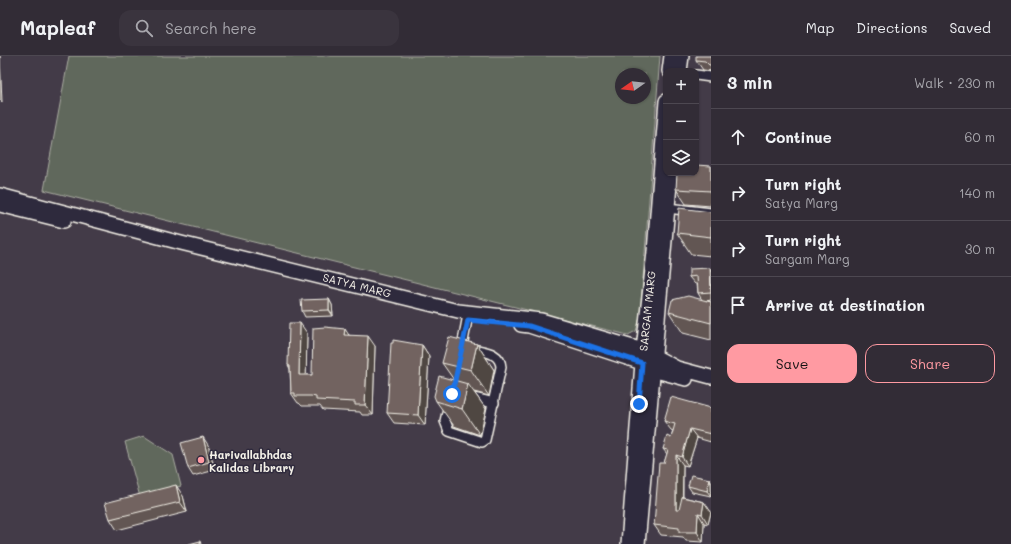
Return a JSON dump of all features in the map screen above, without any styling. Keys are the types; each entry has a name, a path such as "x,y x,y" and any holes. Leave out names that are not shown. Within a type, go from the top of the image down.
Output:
{"main road":[{"path":"669,68 671,56"},
{"path":"680,68 682,56"},
{"name":"SARGAM MARG","path":"638,544 654,252 666,104"},
{"name":"SARGAM MARG","path":"648,353 671,176"},
{"name":"SATYA MARG","path":"0,195 401,301 452,319 529,326 647,367 711,386"},
{"name":"SATYA MARG","path":"0,204 401,301 458,312 541,320 648,353 677,368 711,377"},
{"name":"SARGAM MARG","path":"628,544 647,367"}],"street":[{"path":"699,75 711,76"},
{"path":"667,208 711,213"},
{"path":"459,360 468,320"},
{"path":"462,346 497,356 501,360 501,367 494,403 486,439 482,442 449,431 446,420 455,394 494,403"}],"green space":[{"path":"69,56 660,56 640,318 636,331 628,335 44,190"},
{"path":"144,436 173,455 181,486 140,497 125,442"}],"building":[{"path":"696,56 711,56 711,65 705,61 696,60"},
{"path":"699,165 711,166 711,191 676,189 677,176 699,176"},
{"path":"679,208 711,212 711,237 677,233"},
{"path":"710,268 711,292 698,293 697,276 689,277 689,269"},
{"path":"688,296 711,302 711,323 669,312 672,300"},
{"path":"329,299 329,310 302,311 301,300"},
{"path":"289,323 300,323 299,375 312,375 313,328 325,327 345,329 344,335 368,336 365,405 355,405 355,402 316,400 316,397 295,396 295,393 291,393 290,366 288,365"},
{"path":"449,337 477,344 471,370 442,363"},
{"path":"393,340 422,345 418,415 387,413 391,343 393,343"},
{"path":"439,376 468,384 462,409 436,401 434,396"},
{"path":"671,397 711,408 711,434 690,429 682,457 676,455 676,510 679,510 682,497 704,502 702,514 698,513 697,532 679,532 679,528 654,525 659,463 664,463 668,450 663,449 667,436 671,438 675,424 664,421"},
{"path":"203,437 209,462 188,468 181,443"},
{"path":"691,475 710,479 707,491 688,486"},
{"path":"176,485 180,502 110,519 105,503"},
{"path":"200,541 201,544 189,544"}],"place":[{"name":"Harivallabhdas Kalidas Library","path":"201,460"}],"route":[{"path":"452,394 468,320 529,326 642,363 639,404"}]}
